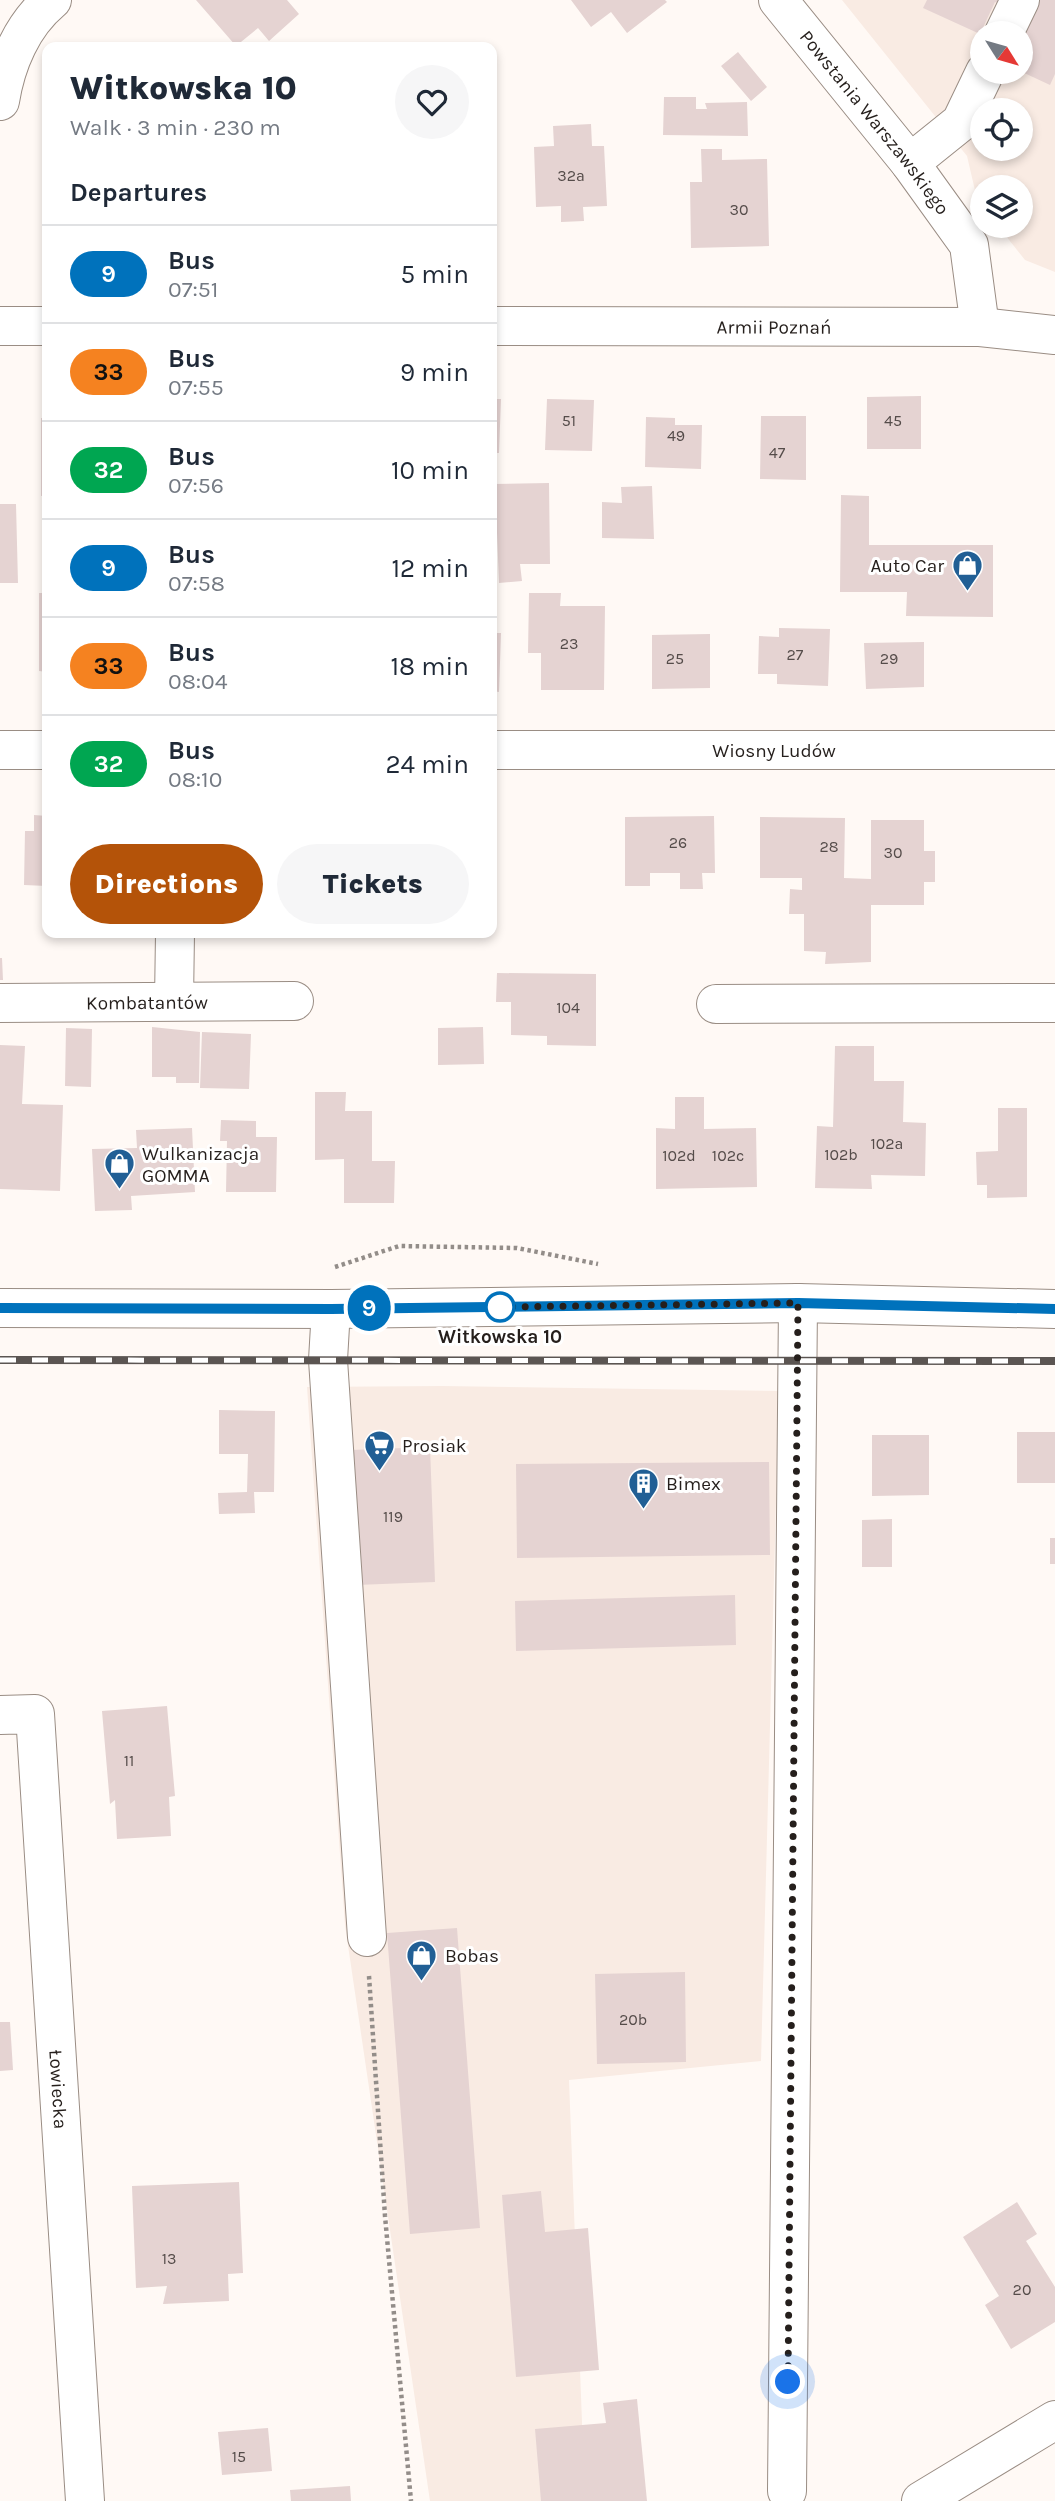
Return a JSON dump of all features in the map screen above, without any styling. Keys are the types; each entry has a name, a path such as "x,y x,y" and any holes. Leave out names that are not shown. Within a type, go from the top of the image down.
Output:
{"street":[{"path":"0,101 6,67 37,12 52,0"},
{"name":"Powstania Warszawskiego","path":"778,0 910,163 969,245 980,327"},
{"path":"1010,21 1020,0"},
{"path":"910,163 961,121 979,84"},
{"path":"0,326 42,326"},
{"name":"Armii Poznań","path":"497,327 980,327 1055,335"},
{"path":"0,750 42,750"},
{"name":"Wiosny Ludów","path":"497,750 1055,750"},
{"path":"174,1001 175,938"},
{"name":"Kombatantów","path":"0,1003 294,1001"},
{"path":"716,1004 1055,1003"},
{"path":"787,2491 798,1303"},
{"path":"0,1308 331,1309 798,1303 1055,1309"},
{"path":"331,1309 328,1360 367,1937"},
{"name":"Łowiecka","path":"0,1714 35,1714 85,2501"},
{"path":"921,2501 1055,2420"}],"path":[{"path":"367,1937 385,2216 411,2501"}],"shaded area":[{"path":"842,0 1055,0 1055,272 1025,260 1008,238 1033,238 1033,175 971,175 967,156"},
{"path":"442,1386 779,1391 761,2061 569,2080 585,2501 430,2501 345,1925 307,1387"}],"building":[{"path":"196,0 287,0 299,14 269,41 258,28 241,42 233,42"},
{"path":"571,0 667,2 627,33 611,12 591,27"},
{"path":"927,0 1004,0 1002,5 995,2 986,21 970,21 970,29 923,8"},
{"path":"1037,0 1055,0 1055,74 1050,85 1033,77 1033,21 1027,21"},
{"path":"738,52 767,87 751,101 721,66"},
{"path":"664,97 696,97 696,109 707,109 705,103 747,102 748,136 663,135"},
{"path":"591,124 592,146 604,146 607,206 583,207 584,221 561,222 561,206 536,207 534,147 554,146 553,126"},
{"path":"701,149 722,149 722,160 767,159 769,246 691,248 690,182 702,182"},
{"path":"921,396 921,449 867,449 867,397"},
{"path":"497,399 501,399 499,453"},
{"path":"547,399 594,400 592,451 545,450"},
{"path":"761,416 806,416 806,480 760,479"},
{"path":"646,417 675,418 675,425 702,425 701,469 645,467"},
{"path":"41,418 42,418 42,496"},
{"path":"549,483 550,564 520,564 522,581 499,583 497,484"},
{"path":"652,486 654,539 602,538 602,502 622,503 621,487"},
{"path":"841,495 869,496 869,545 993,545 993,617 906,616 907,592 840,592"},
{"path":"0,504 16,504 18,583 0,583"},
{"path":"39,593 42,593 42,671 39,671"},
{"path":"529,593 561,593 560,606 605,606 604,690 541,690 541,653 528,653"},
{"path":"779,628 830,629 828,686 777,684 777,674 758,674 759,636 779,637"},
{"path":"497,633 501,633 499,692"},
{"path":"710,634 710,688 652,689 652,635"},
{"path":"924,642 924,687 866,689 864,643"},
{"path":"34,815 42,816 42,886 24,885 25,831 34,831"},
{"path":"714,816 715,873 702,873 703,889 680,889 680,873 650,873 650,886 625,886 625,817"},
{"path":"760,817 845,818 844,878 871,879 871,820 924,820 924,851 935,851 935,882 924,882 924,905 871,905 871,962 825,964 826,952 804,951 804,914 789,914 790,889 802,890 802,878 760,878"},
{"path":"2,958 3,980 0,980"},
{"path":"497,973 596,974 596,1046 547,1045 547,1036 511,1035 511,1002 496,1002"},
{"path":"152,1027 200,1032 199,1083 176,1083 176,1077 152,1077"},
{"path":"483,1027 484,1064 438,1065 438,1028"},
{"path":"66,1028 92,1029 91,1087 65,1086"},
{"path":"202,1032 251,1034 249,1089 200,1088"},
{"path":"0,1045 25,1046 22,1104 63,1105 60,1191 0,1189"},
{"path":"835,1046 874,1046 874,1081 904,1081 903,1122 926,1123 925,1176 871,1175 872,1189 815,1188 817,1126 833,1127"},
{"path":"315,1092 346,1092 345,1111 372,1111 372,1161 395,1161 394,1203 344,1203 344,1159 315,1160"},
{"path":"675,1097 704,1097 704,1129 756,1128 757,1187 656,1189 656,1128 675,1129"},
{"path":"998,1108 1027,1108 1027,1197 987,1198 987,1185 977,1185 976,1152 998,1151"},
{"path":"221,1120 256,1121 256,1137 277,1137 276,1192 226,1192 227,1141 220,1141"},
{"path":"192,1128 195,1192 131,1196 132,1210 95,1211 92,1149 137,1148 136,1130"},
{"path":"219,1410 275,1411 274,1492 254,1492 255,1513 219,1514 218,1493 247,1492 248,1454 219,1454"},
{"path":"1017,1432 1055,1432 1055,1483 1017,1483"},
{"path":"872,1435 929,1435 929,1495 872,1496"},
{"path":"430,1447 435,1582 356,1585 351,1450"},
{"name":"Bimex","path":"769,1462 770,1555 517,1558 516,1464"},
{"path":"892,1519 892,1567 862,1567 862,1520"},
{"path":"1050,1538 1055,1538 1055,1564 1050,1564"},
{"path":"735,1595 736,1645 516,1651 515,1601"},
{"path":"167,1706 175,1796 169,1797 171,1836 117,1839 115,1800 110,1804 102,1711"},
{"path":"457,1928 480,2228 410,2234 387,1933"},
{"path":"685,1972 686,2062 597,2064 595,1974"},
{"path":"0,2022 10,2022 13,2070 0,2071"},
{"path":"239,2182 243,2273 228,2274 229,2301 163,2304 167,2286 136,2288 132,2186"},
{"path":"541,2191 545,2232 588,2228 599,2370 516,2377 502,2195"},
{"path":"1017,2202 1037,2234 1026,2241 1055,2287 1055,2322 1011,2349 985,2305 999,2296 963,2237"},
{"path":"637,2399 647,2501 541,2501 535,2429 606,2423 603,2403"},
{"path":"268,2428 272,2471 222,2475 218,2432"},
{"path":"350,2486 351,2501 291,2501 290,2490"}],"railway":[{"path":"0,1360 1055,1361"}],"bus line":[{"name":"9","path":"0,1308 331,1309 798,1303 1055,1309"}],"place":[{"name":"Auto Car","path":"967,592"},
{"name":"Wulkanizacja GOMMA","path":"119,1191"},
{"name":"Witkowska 10","path":"500,1307"},
{"name":"Prosiak","path":"379,1472"},
{"name":"Bimex","path":"643,1510"},
{"name":"Bobas","path":"422,1982"}],"route":[{"path":"500,1307 798,1303 788,2382"}]}
